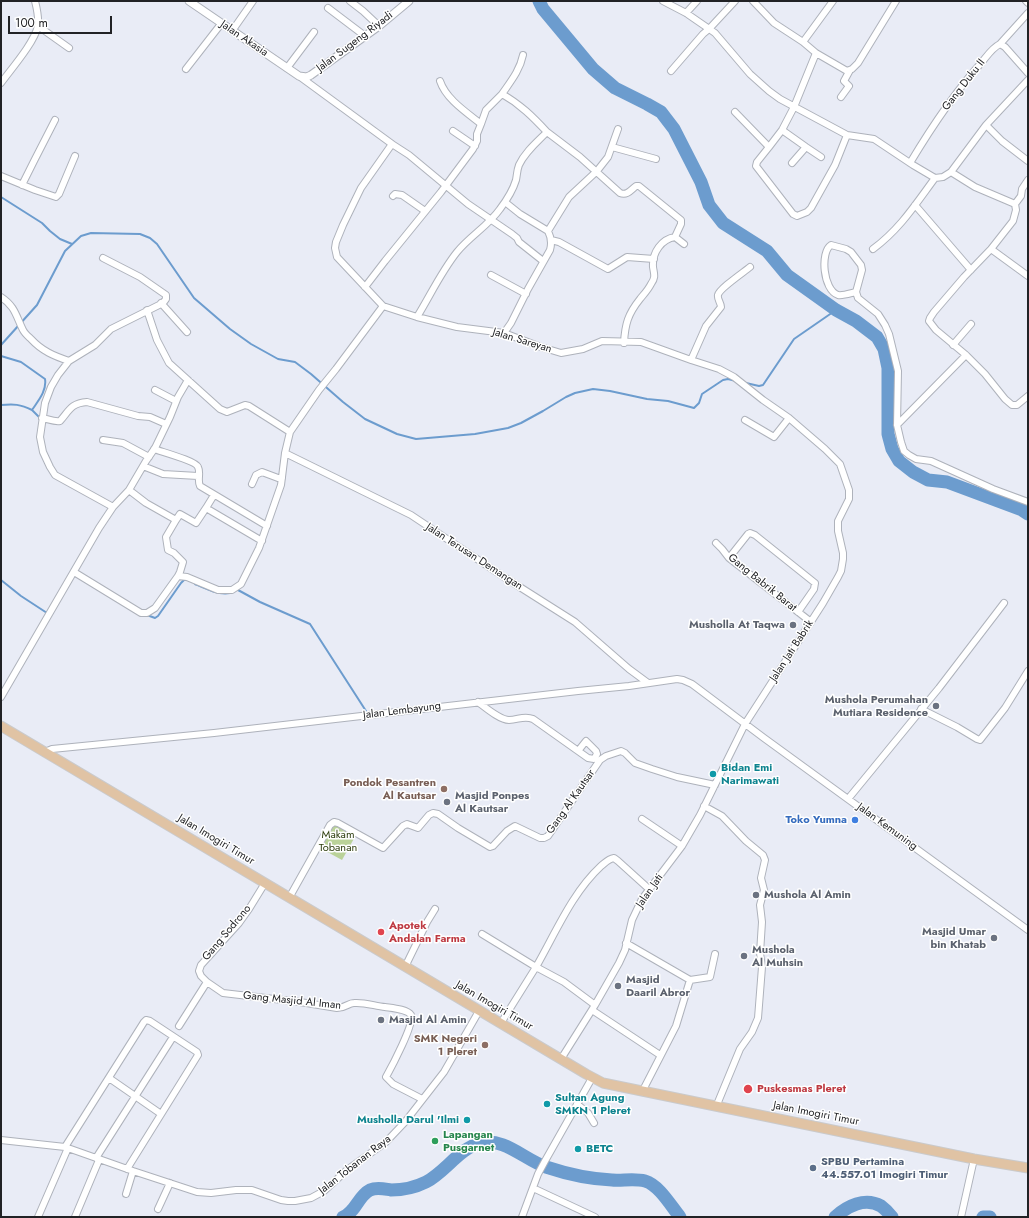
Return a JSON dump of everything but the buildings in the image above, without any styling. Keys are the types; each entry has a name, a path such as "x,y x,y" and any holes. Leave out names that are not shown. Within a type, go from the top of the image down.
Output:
{"main road":[{"name":"Jalan Imogiri Timur","path":"1,726 592,1078 603,1083 974,1159 1028,1168"}],"street":[{"path":"1,83 30,43 38,26 38,10 35,1"},
{"name":"Jalan Akasia","path":"189,1 299,76"},
{"path":"232,31 253,1"},
{"path":"350,1 379,26"},
{"name":"Jalan Sugeng Riyadi","path":"299,76 307,77 311,75 379,26 409,1"},
{"path":"663,1 710,29 719,37 750,74 780,99 847,135 874,139 935,178 943,177 951,172 986,126 1028,80"},
{"path":"686,14 697,1"},
{"path":"671,71 703,34 710,29 735,1"},
{"path":"753,1 774,23 816,53 844,70 850,70"},
{"path":"841,97 849,86 844,81 850,70 858,63 896,1"},
{"path":"802,42 831,2"},
{"path":"328,8 365,36"},
{"name":"Gang Duku II","path":"910,163 938,118 975,70 1028,13"},
{"path":"186,69 221,24"},
{"path":"38,26 69,48"},
{"path":"287,68 314,32"},
{"path":"1000,44 1028,73"},
{"path":"816,53 794,107 782,130 757,162 756,166 793,214 798,216 807,212 811,208 835,164 847,135"},
{"path":"365,287 475,146 480,124 486,110 502,94 518,71 523,55"},
{"path":"299,76 409,155 445,185 512,234 519,242 543,261"},
{"path":"440,81 446,93 480,124"},
{"path":"502,94 515,101 547,132 597,171 622,194 627,193 636,186 640,186 681,219 681,224 675,237 666,241 656,250 653,266 655,274 653,280 633,309 625,328 624,343"},
{"path":"735,112 770,147"},
{"path":"22,185 55,120"},
{"path":"986,126 1002,141 1028,161"},
{"path":"548,231 569,197 597,171 608,157 618,129"},
{"path":"782,130 822,156"},
{"path":"453,131 475,146"},
{"path":"417,317 456,253 466,241 492,220 505,202 516,180 519,164 525,155 547,132"},
{"name":"Jalan Sareyan","path":"392,144 361,188 336,242 335,248 338,257 383,306 417,317 457,327 504,333 561,353 583,349 602,341 624,343 641,342 719,369 734,377 789,418 838,460 850,490 849,499 838,521 838,531 843,553 841,571 838,577"},
{"path":"612,147 656,159"},
{"path":"792,163 806,147"},
{"path":"1,176 22,185 56,196 59,194 75,156"},
{"path":"951,172 975,187 1015,204"},
{"path":"873,249 895,231 909,215 935,178"},
{"path":"1028,180 1022,189 1021,196 1015,204 1016,210 1013,221 991,249 948,295 930,318 930,324 986,374 1005,399 1012,405 1017,404 1028,396"},
{"path":"393,196 395,194 402,195 425,211"},
{"path":"504,333 512,323 551,246 548,231 539,227 505,202"},
{"path":"915,205 971,270"},
{"path":"675,237 684,244"},
{"path":"551,240 559,242 608,269 627,257 654,259"},
{"path":"856,292 840,295 835,294 829,289 825,276 824,263 829,246 831,245 846,249 856,257 862,270 856,292 858,298 878,314 889,334 898,371 898,425 904,451 916,459 931,461 993,489 1028,502"},
{"path":"991,249 1028,276"},
{"path":"103,258 140,277 166,295 166,299 111,329 95,345 69,361 51,387 45,403 40,437 43,452 55,475 113,507"},
{"path":"691,360 706,326 721,307 718,297 720,290 750,267"},
{"path":"491,275 526,294"},
{"path":"1,297 10,304 16,312 24,332 38,347 49,354 69,361"},
{"path":"161,303 187,332"},
{"path":"178,576 187,577 218,590 232,590 241,584 262,541 281,485 285,453 290,432 319,390 383,306"},
{"path":"147,310 157,340 169,363 223,411 228,412 245,405 249,406 290,432"},
{"path":"953,345 971,324"},
{"path":"898,425 966,355"},
{"path":"1,697 99,528 113,507 129,490 154,449 188,380"},
{"path":"156,390 176,402"},
{"path":"42,418 52,419 56,422 60,421 72,406 80,402 87,402 150,418 166,424"},
{"path":"745,420 774,437 789,418"},
{"path":"103,440 123,443 149,456"},
{"path":"154,449 174,455 197,465 199,469 198,482 200,486 267,526"},
{"name":"Jalan Terusan Demangan","path":"285,453 410,515 504,577 572,619 636,675 648,683"},
{"path":"143,466 163,474 198,476"},
{"path":"252,484 256,474 262,472 282,478"},
{"path":"129,490 146,503 176,520"},
{"path":"74,572 141,613 146,613 155,608 178,576 183,562 174,553 168,550 166,537 180,514 196,523 214,495"},
{"path":"206,508 262,541"},
{"path":"729,558 750,533 778,552 815,583 814,589 798,612"},
{"name":"Gang Babrik Barat","path":"716,543 729,558 811,622"},
{"name":"Jalan Jati Babrik","path":"745,724 811,622 838,577"},
{"path":"848,799 944,682 1004,603"},
{"path":"921,709 980,740 1005,708 1028,671"},
{"name":"Jalan Lembayung","path":"44,752 52,749 214,733 629,686 677,679 686,681 745,724"},
{"path":"478,702 505,720 523,717 530,718 578,751"},
{"name":"Jalan Jati","path":"561,1059 619,963 625,950 634,914 642,899 682,846 745,724"},
{"name":"Jalan Kemuning","path":"745,724 1028,930"},
{"name":"Gang Al Kautsar","path":"289,898 330,825 334,822 383,848 403,826 407,824 418,828 428,815 433,813 438,814 490,847 493,846 507,831 515,826 540,838 544,838 551,833 600,760 606,756 621,751 625,752 635,763 677,777 714,785"},
{"path":"704,806 722,816 746,841 763,855 766,860 761,878 764,890 760,905 762,922 760,952 762,967 758,1018 752,1032 740,1049 716,1107"},
{"path":"642,819 682,846"},
{"path":"500,1023 536,966 574,899 584,885 609,859 614,858 618,861 649,889"},
{"name":"Gang Sodrono","path":"207,982 199,973 200,967 239,923 265,884"},
{"path":"405,967 435,909"},
{"path":"482,934 564,982 593,1007 660,1055"},
{"path":"626,943 690,980 710,977 715,954"},
{"path":"642,1092 676,1026 690,980"},
{"path":"179,1026 207,982"},
{"name":"Gang Masjid Al Iman","path":"207,982 223,992 237,995 337,1008 342,1008 355,1003 394,1008 409,1013 411,1016 411,1022 402,1045 386,1077 393,1084 422,1099"},
{"name":"Jalan Tobanan Raya","path":"1,1140 66,1147 197,1192 204,1193 252,1190 288,1201 311,1198 324,1191 347,1170 386,1142 405,1122 450,1062 479,1010"},
{"path":"38,1217 66,1147 145,1021 150,1021 197,1052 198,1055 161,1114 130,1170 126,1194"},
{"path":"75,1217 98,1159 174,1036"},
{"path":"108,1078 161,1114"},
{"path":"522,1217 538,1174 592,1078"},
{"path":"577,1104 588,1113 594,1123"},
{"path":"961,1217 974,1159"},
{"path":"158,1209 170,1183"},
{"path":"533,1188 595,1217"}],"green space":[{"name":"Makam Tobanan","path":"333,824 356,835 342,860 320,848"}],"waterway":[{"path":"539,1 543,9 593,69 615,88 661,112 674,129 701,182 709,205 723,223 767,251 787,275 836,310 856,321 877,337 884,349 888,368 888,434 892,449 899,461 913,472 928,480 947,482 1022,510 1028,514"},
{"path":"1,197 42,223 60,239 72,244"},
{"path":"1,345 37,305 65,251 81,236 91,233 140,234 150,238 157,244 194,298 230,329 251,344 278,359 295,362 365,419 397,434 416,439 475,434 508,428 521,423 566,397 575,393 593,389 647,399 668,401 694,408 699,403 702,394 723,380 728,379 736,381"},
{"path":"746,383 759,386 763,385 794,339 836,310"},
{"path":"1,356 21,362 45,379 45,388 32,410 40,418"},
{"path":"1,405 17,405 32,410"},
{"path":"1,580 21,596 47,613"},
{"path":"147,615 155,618 158,616 181,583 184,580 187,580"},
{"path":"195,584 208,590 230,593"},
{"path":"236,590 310,624 366,711"},
{"path":"343,1217 351,1212 363,1196 370,1190 378,1188 391,1190 400,1189 422,1184 433,1178 466,1150 480,1143 489,1142 506,1146 538,1164 570,1174 604,1179 645,1181 660,1191 680,1217"},
{"path":"835,1217 851,1206 869,1202 881,1206 892,1217"},
{"path":"983,1217 990,1217"}],"place":[{"name":"Musholla At Taqwa","path":"793,625"},
{"name":"Mushola Perumahan Mutiara Residence","path":"936,706"},
{"name":"Bidan Emi Narimawati","path":"713,774"},
{"name":"Pondok Pesantren Al Kautsar","path":"444,789"},
{"name":"Masjid Ponpes Al Kautsar","path":"447,802"},
{"name":"Toko Yumna","path":"855,820"},
{"name":"Mushola Al Amin","path":"756,895"},
{"name":"Apotek Andalan Farma","path":"381,932"},
{"name":"Masjid Umar bin Khatab","path":"994,938"},
{"name":"Mushola Al Muhsin","path":"744,956"},
{"name":"Masjid Daaril Abror","path":"618,986"},
{"name":"Masjid Al Amin","path":"381,1020"},
{"name":"SMK Negeri 1 Pleret","path":"485,1045"},
{"name":"Puskesmas Pleret","path":"748,1089"},
{"name":"Sultan Agung SMKN 1 Pleret","path":"547,1104"},
{"name":"Musholla Darul 'Ilmi","path":"467,1120"},
{"name":"Lapangan Pusgarnet","path":"435,1141"},
{"name":"BETC","path":"578,1149"},
{"name":"SPBU Pertamina 44.557.01 Imogiri Timur","path":"813,1168"}]}
